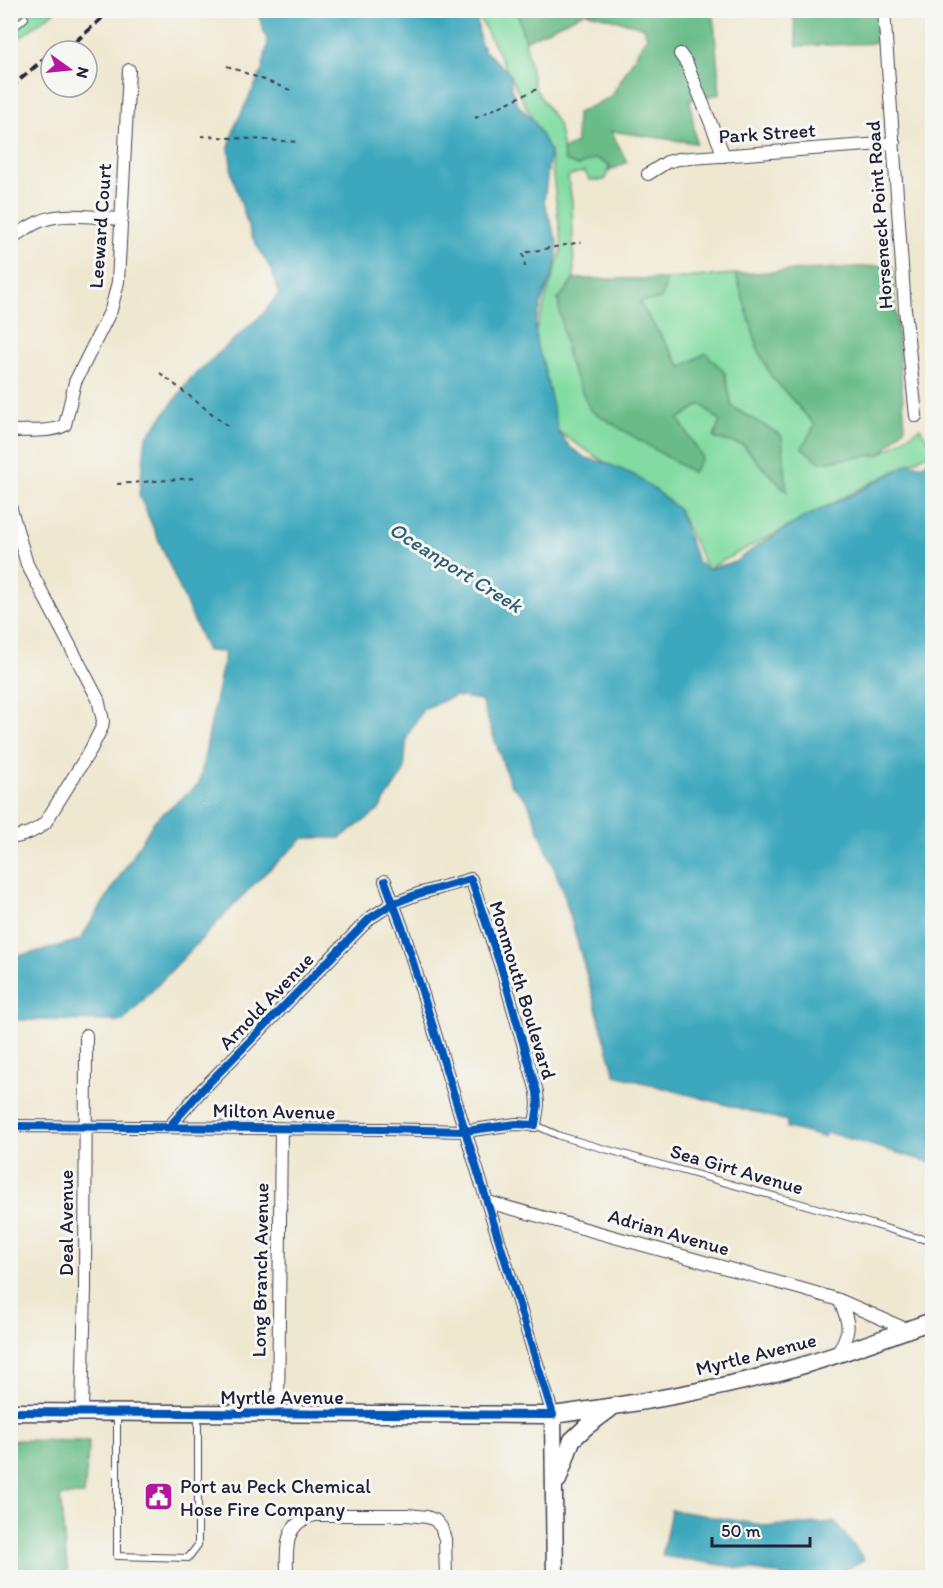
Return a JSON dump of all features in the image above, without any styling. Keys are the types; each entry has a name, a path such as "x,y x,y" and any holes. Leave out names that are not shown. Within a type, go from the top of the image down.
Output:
{"main road":[{"name":"Myrtle Avenue","path":"10,1412 553,1415 613,1407 733,1384 836,1356 933,1321"},
{"path":"554,1492 572,1440 613,1407"},
{"path":"553,1415 555,1578"}],"street":[{"name":"Horseneck Point Road","path":"884,10 905,309 916,416"},
{"path":"680,54 687,64 724,156"},
{"name":"Leeward Court","path":"10,430 49,430 65,425 77,377 111,310 117,290 129,70"},
{"name":"Park Street","path":"648,174 667,162 678,159 894,143"},
{"path":"16,235 42,220 51,218 71,216 122,219"},
{"path":"10,506 27,564 98,699 103,721 91,749 45,823 24,836 10,838"},
{"name":"Monmouth Boulevard","path":"392,904 417,894 471,879 502,970 537,1092 535,1125"},
{"path":"385,882 406,941 553,1415"},
{"name":"Arnold Avenue","path":"168,1127 370,918 392,904"},
{"name":"Deal Avenue","path":"82,1412 87,1126 86,1035"},
{"path":"465,1131 516,1124 535,1125"},
{"name":"Milton Avenue","path":"10,1126 465,1131"},
{"name":"Long Branch Avenue","path":"278,1413 281,1128"},
{"name":"Adrian Avenue","path":"488,1202 839,1300 908,1330"},
{"path":"836,1356 846,1339 848,1328 848,1317 839,1300"},
{"path":"287,1578 286,1547 290,1534 304,1518 315,1515 408,1515 435,1520 441,1527 445,1539 446,1578"}],"lane":[{"path":"10,32 25,18"},
{"name":"Sea Girt Avenue","path":"535,1125 598,1148 933,1241"},
{"path":"117,1412 117,1556 188,1558 198,1545 198,1413"}],"path":[{"path":"220,13 226,10"},
{"path":"227,66 293,91"},
{"path":"475,118 537,90"},
{"path":"201,136 299,142"},
{"path":"525,267 523,253 581,242"},
{"path":"160,373 229,427"},
{"path":"117,484 194,478"}],"green space":[{"path":"11,11 55,11 11,44"},
{"path":"476,11 517,11 534,87 558,124 565,161 578,166 596,158 610,166 605,180 589,180 585,171 568,177 572,201 574,279 558,300 702,457 678,419 701,404 720,421 714,438 743,445 787,491 781,436 732,407 725,373 681,367 638,301 661,299 667,279 736,274 758,349 771,376 815,425 803,448 820,462 881,454 920,428 932,446 932,452 707,569 679,510 558,432 533,339 562,248 550,152"},
{"path":"517,11 713,11 720,94 690,100 696,143 611,131 627,162 608,172 610,166 596,158 578,166 565,161 563,150 576,143 577,113 611,97 647,36 643,27 585,12 525,41"},
{"path":"793,11 878,11 880,43 797,46"},
{"path":"892,265 905,427 881,454 820,462 802,448 815,425 771,376 758,349 736,274"},
{"path":"574,279 667,279 661,299 639,302 681,367 706,353 725,373 732,407 782,436 787,492 743,445 714,438 720,421 701,404 678,419 702,457 693,473 590,410 568,360 558,300"},
{"path":"11,1440 89,1441 84,1495 60,1496 68,1577 11,1577"}],"water":[{"name":"Oceanport Creek","path":"257,11 476,11 480,42 485,51 510,74 511,88 518,105 534,121 550,152 544,202 558,244 555,268 535,324 537,347 543,362 558,432 570,447 586,458 606,463 634,475 679,510 697,561 707,569 735,562 803,518 852,495 908,464 923,465 932,457 932,1163 826,1132 824,1137 787,1128 787,1121 615,1075 563,891 527,800 510,784 481,700 455,696 423,709 407,736 404,771 378,811 340,838 304,838 260,878 123,1021 11,1020 11,956 28,954 80,940 155,820 199,784 225,652 207,651 139,495 146,437 191,378 264,313 279,293 272,271 251,235 232,175 229,147 235,126 262,71 268,43"},
{"path":"671,1510 769,1526 835,1522 864,1559 834,1577 782,1578 780,1574 662,1556"}],"railway":[{"path":"78,39 111,10"},
{"path":"10,88 39,63"}],"cycle path":[{"path":"10,1126 465,1131 516,1124 535,1125 537,1092 502,970 471,879 392,904 370,918 200,1092 169,1127"},
{"path":"10,1412 553,1415 403,930 385,881"}],"place":[{"name":"Port au Peck Chemical Hose Fire Company","path":"159,1497"}]}
